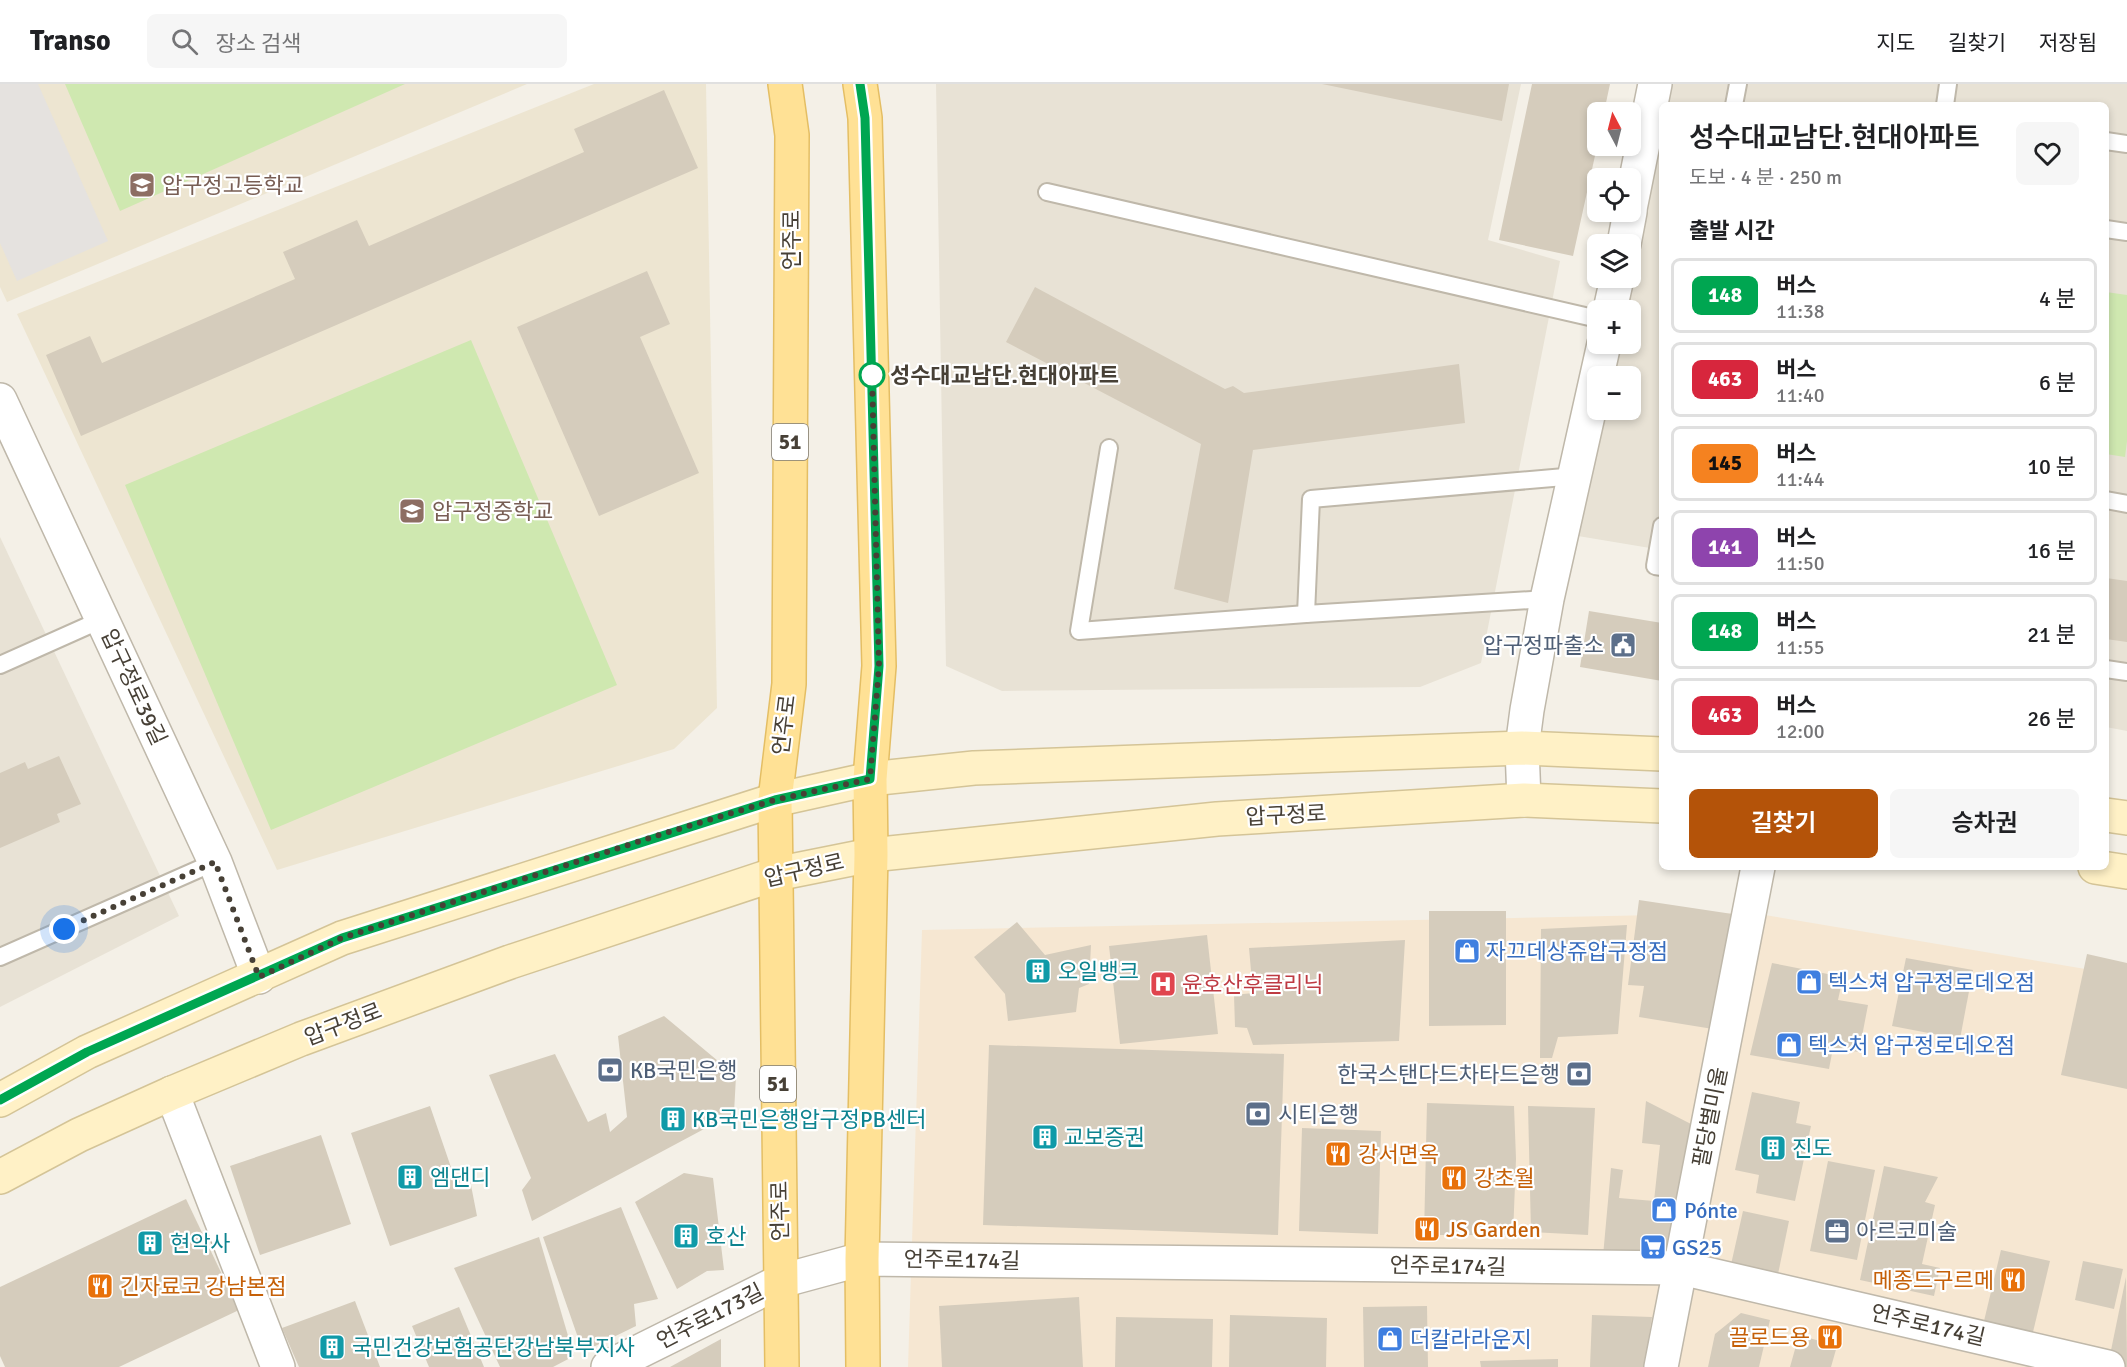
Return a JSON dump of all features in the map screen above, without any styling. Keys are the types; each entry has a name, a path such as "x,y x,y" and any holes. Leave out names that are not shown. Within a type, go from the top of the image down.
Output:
{"main road":[{"name":"언주로","path":"782,1367 775,800 789,684 792,135 785,84"},
{"path":"860,84 865,118 879,666 870,779 871,855 862,1259 863,1367"},
{"path":"0,1100 87,1052 342,938 775,800 870,779 974,768 1522,748 1659,754"},
{"name":"압구정로","path":"0,1177 79,1135 172,1093 302,1039 510,962 776,874 871,855 1217,819 1524,800 1659,806"},
{"path":"2109,815 2127,818"},
{"path":"2109,869 2127,872"}],"street":[{"path":"1638,168 1655,84"},
{"path":"1524,800 1522,748 1547,599 1602,354"},
{"name":"압구정로39길","path":"0,400 104,619 215,862 259,977"},
{"name":"팔당별미울","path":"1661,1367 1757,870"},
{"path":"172,1093 278,1367"},
{"name":"언주로174길","path":"781,1281 862,1259 1681,1268 2108,1367"},
{"name":"언주로173길","path":"608,1367 781,1281"}],"lane":[{"path":"1735,102 1738,84"},
{"path":"1945,102 1948,84"},
{"path":"2109,141 2127,144"},
{"path":"1047,192 1587,316"},
{"path":"2109,229 2127,232"},
{"path":"1109,448 1079,631 1547,599"},
{"path":"1306,614 1311,499 1576,476"},
{"path":"2109,501 2127,504"},
{"path":"1659,543 1655,566 1659,567"},
{"path":"0,665 104,619"},
{"path":"2109,669 2127,672"},
{"path":"0,957 215,862"}],"shaded area":[{"name":"압구정고등학교","path":"0,84 527,84 7,302 0,287"},
{"path":"0,84 38,84 108,241 17,281 0,243"},
{"name":"압구정중학교","path":"594,84 706,84 717,708 674,749 277,870 17,314"},
{"path":"936,84 1521,84 1488,240 1560,261 1481,663 1420,687 1002,691 946,666"},
{"path":"1671,84 2127,84 2127,731 2109,728 2109,102 1668,102"},
{"path":"1659,142 1659,550 1578,536 1602,420 1641,420 1641,366 1613,366 1616,354 1641,354 1641,300 1626,300 1629,288 1641,288 1640,234"},
{"path":"0,537 179,916 0,1007"},
{"path":"1753,913 2127,976 2127,1367 908,1367 922,930"}],"green space":[{"path":"65,84 405,84 120,211"},
{"path":"2109,292 2127,295 2127,441 2125,457 2109,454"},
{"path":"471,340 617,685 271,830 125,485"}],"building":[{"path":"1322,84 1509,84 1502,121"},
{"path":"1532,84 1610,84 1606,102 1587,102 1587,156 1595,156 1592,168 1587,168 1587,192 1573,256 1499,240"},
{"path":"664,90 698,168 81,436 46,355 90,336 102,363 295,279 283,252 357,220 369,246 584,152 574,129"},
{"path":"647,271 670,324 640,337 699,473 599,516 517,327"},
{"path":"1035,287 1225,389 1233,386 1244,393 1459,364 1465,423 1253,450 1228,603 1174,589 1201,444 1006,342"},
{"path":"2109,578 2127,581 2127,642 2109,639"},
{"name":"압구정파출소","path":"1589,611 1659,623 1659,680 1580,667"},
{"path":"59,756 81,804 57,814 60,822 0,848 0,773 25,762 28,769"},
{"path":"1639,900 1739,915 1719,1030 1639,1017 1644,986 1628,985"},
{"path":"1429,911 1506,911 1506,1025 1429,1026"},
{"name":"오일뱅크","path":"1017,922 1045,955 1091,945 1089,984 1079,988 1076,1012 1008,1021 1005,994 974,957"},
{"path":"1627,925 1618,1034 1558,1037 1552,1058 1540,1058 1541,929"},
{"path":"1207,935 1218,1034 1120,1044 1109,946"},
{"path":"1405,940 1399,1041 1253,1045 1247,1028 1235,1027 1234,995 1253,993 1249,948"},
{"path":"2087,954 2127,963 2127,1089 2061,1075"},
{"path":"1906,958 1973,970 1960,1039 1892,1026"},
{"path":"1772,963 1843,977 1838,1000 1868,1005 1859,1052 1833,1048 1829,1069 1750,1055"},
{"name":"KB국민은행압구정PB센터","path":"664,1016 736,1076 734,1113 532,1221 522,1190 531,1178 489,1075 555,1054 588,1122 606,1113 610,1132 627,1117 618,1036"},
{"path":"989,1045 1284,1054 1278,1235 983,1225"},
{"name":"진도","path":"1752,1092 1800,1102 1796,1123 1811,1126 1795,1201 1756,1193 1759,1175 1735,1170"},
{"path":"1646,1101 1691,1124 1669,1255 1603,1256 1611,1168 1623,1170 1619,1198 1654,1201 1660,1145 1642,1143"},
{"path":"1427,1103 1514,1106 1516,1159 1513,1235 1424,1235"},
{"name":"엠댄디","path":"430,1106 455,1179 469,1175 477,1216 390,1246 351,1133"},
{"path":"1528,1106 1595,1108 1588,1235 1531,1232"},
{"path":"1302,1128 1381,1131 1378,1234 1299,1231"},
{"path":"321,1135 351,1224 260,1255 230,1166"},
{"path":"1828,1161 1875,1170 1857,1260 1810,1251"},
{"path":"1884,1166 1938,1177 1925,1202 1935,1205 1922,1264 1940,1268 1934,1296 1860,1280"},
{"name":"호산","path":"684,1173 713,1178 724,1270 707,1271 677,1289 635,1202"},
{"name":"현악사","path":"186,1199 239,1310 119,1367 5,1367 0,1356 0,1287"},
{"path":"621,1207 658,1299 634,1304 636,1326 583,1352 543,1237"},
{"path":"1743,1211 1789,1221 1777,1279 1730,1269"},
{"path":"539,1237 574,1356 553,1367 500,1367 454,1268"},
{"path":"2001,1250 2050,1261 2033,1332 1984,1321"},
{"path":"2083,1261 2123,1269 2114,1309 2075,1300"},
{"path":"2126,1277 2127,1367 2118,1367 2108,1365"},
{"path":"1079,1297 1083,1367 942,1367 939,1306"},
{"name":"국민건강보험공단강남북부지사","path":"355,1301 380,1367 299,1367 282,1328"},
{"path":"1427,1306 1428,1367 1364,1367 1363,1307"},
{"path":"459,1307 484,1367 429,1367 412,1326"},
{"path":"1741,1313 1770,1320 1759,1367 1708,1367 1715,1334"},
{"path":"1230,1315 1327,1318 1326,1367 1229,1367"},
{"path":"1592,1315 1652,1317 1644,1367 1590,1367"},
{"path":"1116,1317 1213,1319 1212,1367 1115,1367"},
{"path":"1799,1335 1837,1346 1831,1367 1790,1367"},
{"path":"721,1339 721,1367 670,1367"},
{"path":"1558,1359 1558,1367 1481,1367 1480,1361"}],"bus line":[{"name":"148","path":"0,1100 87,1052 342,938 656,836 775,800 870,779 879,650 865,118 860,84"}],"place":[{"name":"압구정고등학교","path":"142,185"},
{"name":"성수대교남단.현대아파트","path":"872,375"},
{"name":"압구정중학교","path":"412,511"},
{"name":"압구정파출소","path":"1623,645"},
{"name":"자끄데상쥬압구정점","path":"1467,951"},
{"name":"오일뱅크","path":"1038,971"},
{"name":"텍스쳐 압구정로데오점","path":"1809,982"},
{"name":"윤호산후클리닉","path":"1163,984"},
{"name":"텍스처 압구정로데오점","path":"1789,1045"},
{"name":"KB국민은행","path":"610,1070"},
{"name":"한국스탠다드차타드은행","path":"1579,1074"},
{"name":"시티은행","path":"1258,1114"},
{"name":"KB국민은행압구정PB센터","path":"673,1119"},
{"name":"교보증권","path":"1045,1137"},
{"name":"진도","path":"1773,1148"},
{"name":"강서면옥","path":"1338,1154"},
{"name":"엠댄디","path":"410,1177"},
{"name":"강초월","path":"1454,1178"},
{"name":"Pónte","path":"1664,1210"},
{"name":"JS Garden","path":"1427,1229"},
{"name":"아르코미술","path":"1837,1231"},
{"name":"호산","path":"686,1236"},
{"name":"현악사","path":"150,1243"},
{"name":"GS25","path":"1653,1247"},
{"name":"메종드구르메","path":"2013,1280"},
{"name":"긴자료코 강남본점","path":"100,1286"},
{"name":"끌로드용","path":"1830,1337"},
{"name":"더칼라라운지","path":"1390,1339"},
{"name":"국민건강보험공단강남북부지사","path":"332,1347"}],"route":[{"path":"64,929 215,862 259,977 342,938 656,836 775,800 870,779 879,666 872,375"}]}
